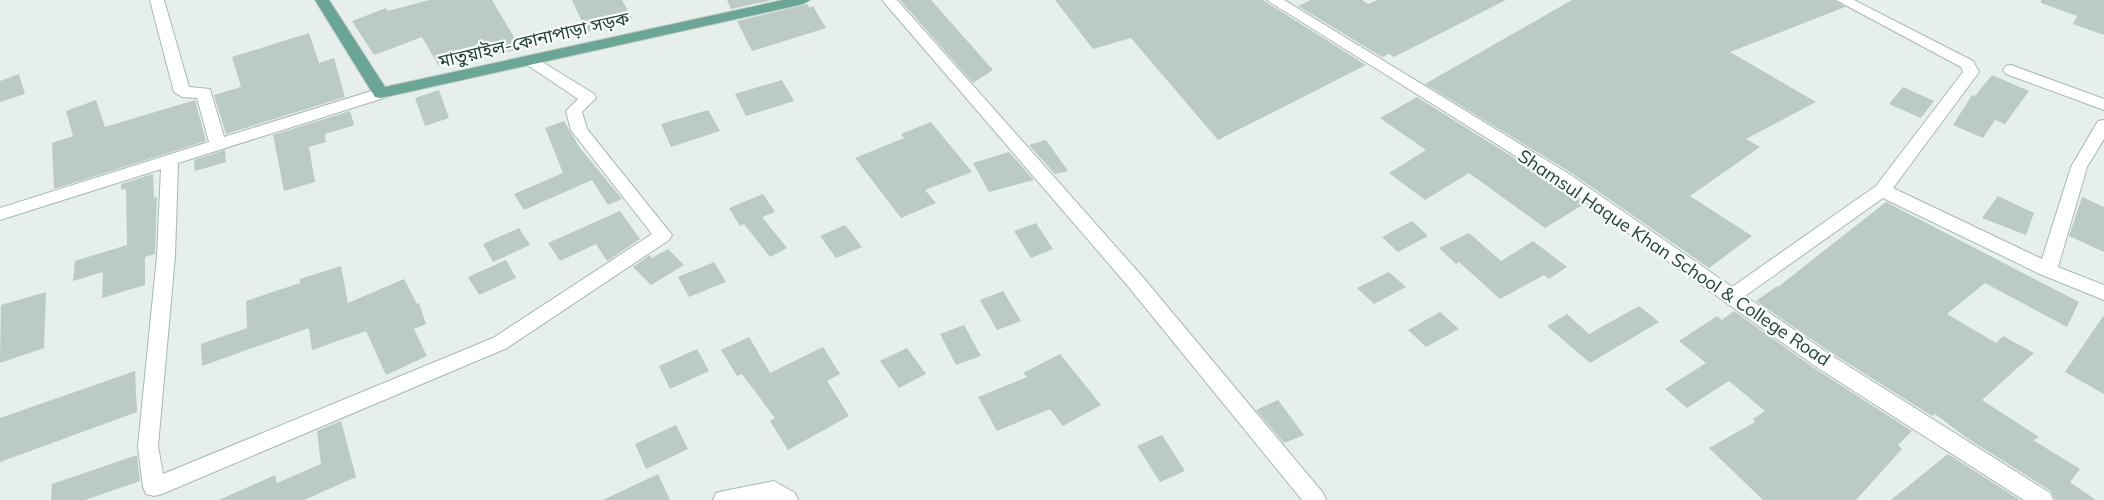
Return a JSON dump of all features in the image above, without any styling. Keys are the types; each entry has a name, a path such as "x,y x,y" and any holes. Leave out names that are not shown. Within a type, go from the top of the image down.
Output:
{"main road":[{"path":"322,0 381,93"},
{"name":"মাতুয়াইল-কোনাপাড়া সড়ক","path":"381,93 803,0"}],"street":[{"path":"157,0 182,92 204,93 218,144"},
{"path":"890,0 1134,280 1315,500"},
{"name":"Shamsul Haque Khan School & College Road","path":"1274,0 1563,178 1822,360 2042,500"},
{"path":"1731,297 1882,190 1971,72 1968,64 1843,0"},
{"path":"170,159 166,256 148,446 154,487 500,343 663,235 579,130 574,111 588,98 531,61"},
{"path":"2011,70 2104,105"},
{"path":"0,214 381,93"},
{"path":"2048,270 2079,166 2104,125"},
{"path":"1882,190 2048,270 2104,293"},
{"path":"724,500 774,490 786,500"}],"building":[{"path":"429,0 492,0 521,49 439,66 422,37 374,55 352,21 386,8 388,11"},
{"path":"572,0 622,0 632,18 587,32"},
{"path":"727,0 772,0 731,9"},
{"path":"900,0 931,0 993,70 973,83"},
{"path":"1055,0 1263,0 1366,65 1218,140 1131,38 1093,49"},
{"path":"1311,0 1362,0 1368,4 1378,0 1506,0 1394,57 1389,54 1382,57 1298,6"},
{"path":"1572,0 1834,0 1845,7 1730,52 1816,102 1746,139 1760,147 1690,196 1752,236 1709,268 1570,172 1425,84"},
{"path":"2041,0 2104,0 2104,35 2073,24 2077,16 2041,3"},
{"path":"808,4 809,8 813,6 826,28 752,51 737,21"},
{"path":"309,33 319,63 334,58 345,97 226,134 214,95 241,87 232,57"},
{"path":"19,74 25,94 0,102 0,81"},
{"path":"1992,75 2029,91 2005,124 1995,120 1983,138 1953,125 1972,95 1975,96"},
{"path":"782,80 794,101 746,116 735,94"},
{"path":"1903,87 1934,101 1921,118 1889,104"},
{"path":"439,90 449,118 425,126 415,98"},
{"path":"1417,97 1584,204 1545,228 1469,173 1425,200 1389,173 1426,150 1380,118"},
{"path":"96,100 105,127 195,100 206,141 54,189 52,143 73,136 66,111"},
{"path":"708,110 720,131 671,147 661,124"},
{"path":"350,111 354,124 352,126 325,134 326,142 309,147 315,182 284,191 273,135"},
{"path":"564,121 580,148 622,199 608,205 592,180 524,210 514,194 563,173 545,128"},
{"path":"931,122 972,172 925,190 936,203 901,218 855,158 904,138 901,134"},
{"path":"1046,140 1068,171 1055,174 1029,145"},
{"path":"225,150 226,162 195,171 194,160"},
{"path":"1009,152 1034,180 989,192 973,163"},
{"path":"153,174 154,198 157,197 155,254 145,257 145,285 102,298 103,272 73,281 75,261 127,245 126,189 121,190 121,184"},
{"path":"763,194 775,212 762,217 787,248 770,257 744,224 740,226 729,208"},
{"path":"1998,196 2034,213 2026,235 1982,218"},
{"path":"2082,197 2104,207 2104,252 2069,236"},
{"path":"1886,202 2079,302 2067,327 1985,283 1947,314 1996,343 2003,336 2034,353 1982,400 2039,437 2033,440 2080,469 2070,482 2096,500 2055,500 2051,491 1967,438 1935,414 1932,416 1830,352 1756,301 1778,287"},
{"path":"620,211 640,239 607,261 596,244 560,261 548,243"},
{"path":"1412,221 1428,236 1398,252 1382,237"},
{"path":"1036,223 1053,249 1031,258 1014,231"},
{"path":"845,225 862,247 836,258 820,236"},
{"path":"519,228 530,245 493,262 483,244"},
{"path":"1469,233 1501,261 1533,241 1567,267 1549,279 1544,275 1500,299 1459,262 1456,264 1439,248"},
{"path":"668,249 684,265 651,285 633,267 650,255 652,258"},
{"path":"506,260 516,278 479,295 468,277"},
{"path":"714,262 726,282 689,297 678,277"},
{"path":"341,266 348,303 404,279 417,304 419,303 426,324 414,329 427,356 386,375 366,331 312,350 309,328 202,366 201,344 247,328 246,301 300,283 300,279"},
{"path":"1389,272 1406,287 1374,304 1357,288"},
{"path":"1003,291 1021,321 997,330 980,300"},
{"path":"46,292 44,348 0,363 1,305"},
{"path":"1639,306 1659,322 1590,363 1547,326 1567,314 1589,334"},
{"path":"1734,311 1814,368 1912,431 1898,445 1902,449 1856,500 1763,500 1709,448 1755,422 1753,419 1765,411 1729,381 1687,408 1665,389 1706,363 1679,341 1717,316 1722,320"},
{"path":"1440,312 1459,329 1426,347 1408,330"},
{"path":"2104,315 2104,394 2065,372"},
{"path":"964,325 981,356 956,365 940,334"},
{"path":"749,337 770,373 823,347 840,374 827,381 849,416 788,450 770,421 775,418 742,374 737,376 721,350"},
{"path":"907,348 926,374 899,388 880,361"},
{"path":"697,349 709,371 670,389 659,366"},
{"path":"1060,354 1101,405 1063,426 1050,409 997,431 978,397 1027,377 1023,373"},
{"path":"135,371 137,412 0,462 0,418"},
{"path":"1278,400 1304,435 1284,443 1256,410"},
{"path":"341,421 356,477 304,500 219,500 275,475 277,483 321,464 317,431"},
{"path":"676,425 688,449 646,469 635,444"},
{"path":"1162,435 1185,471 1160,482 1137,446"},
{"path":"1948,454 2020,500 1891,500"},
{"path":"137,455 140,481 85,500 51,500 52,484"},
{"path":"658,474 670,500 603,500"}]}
